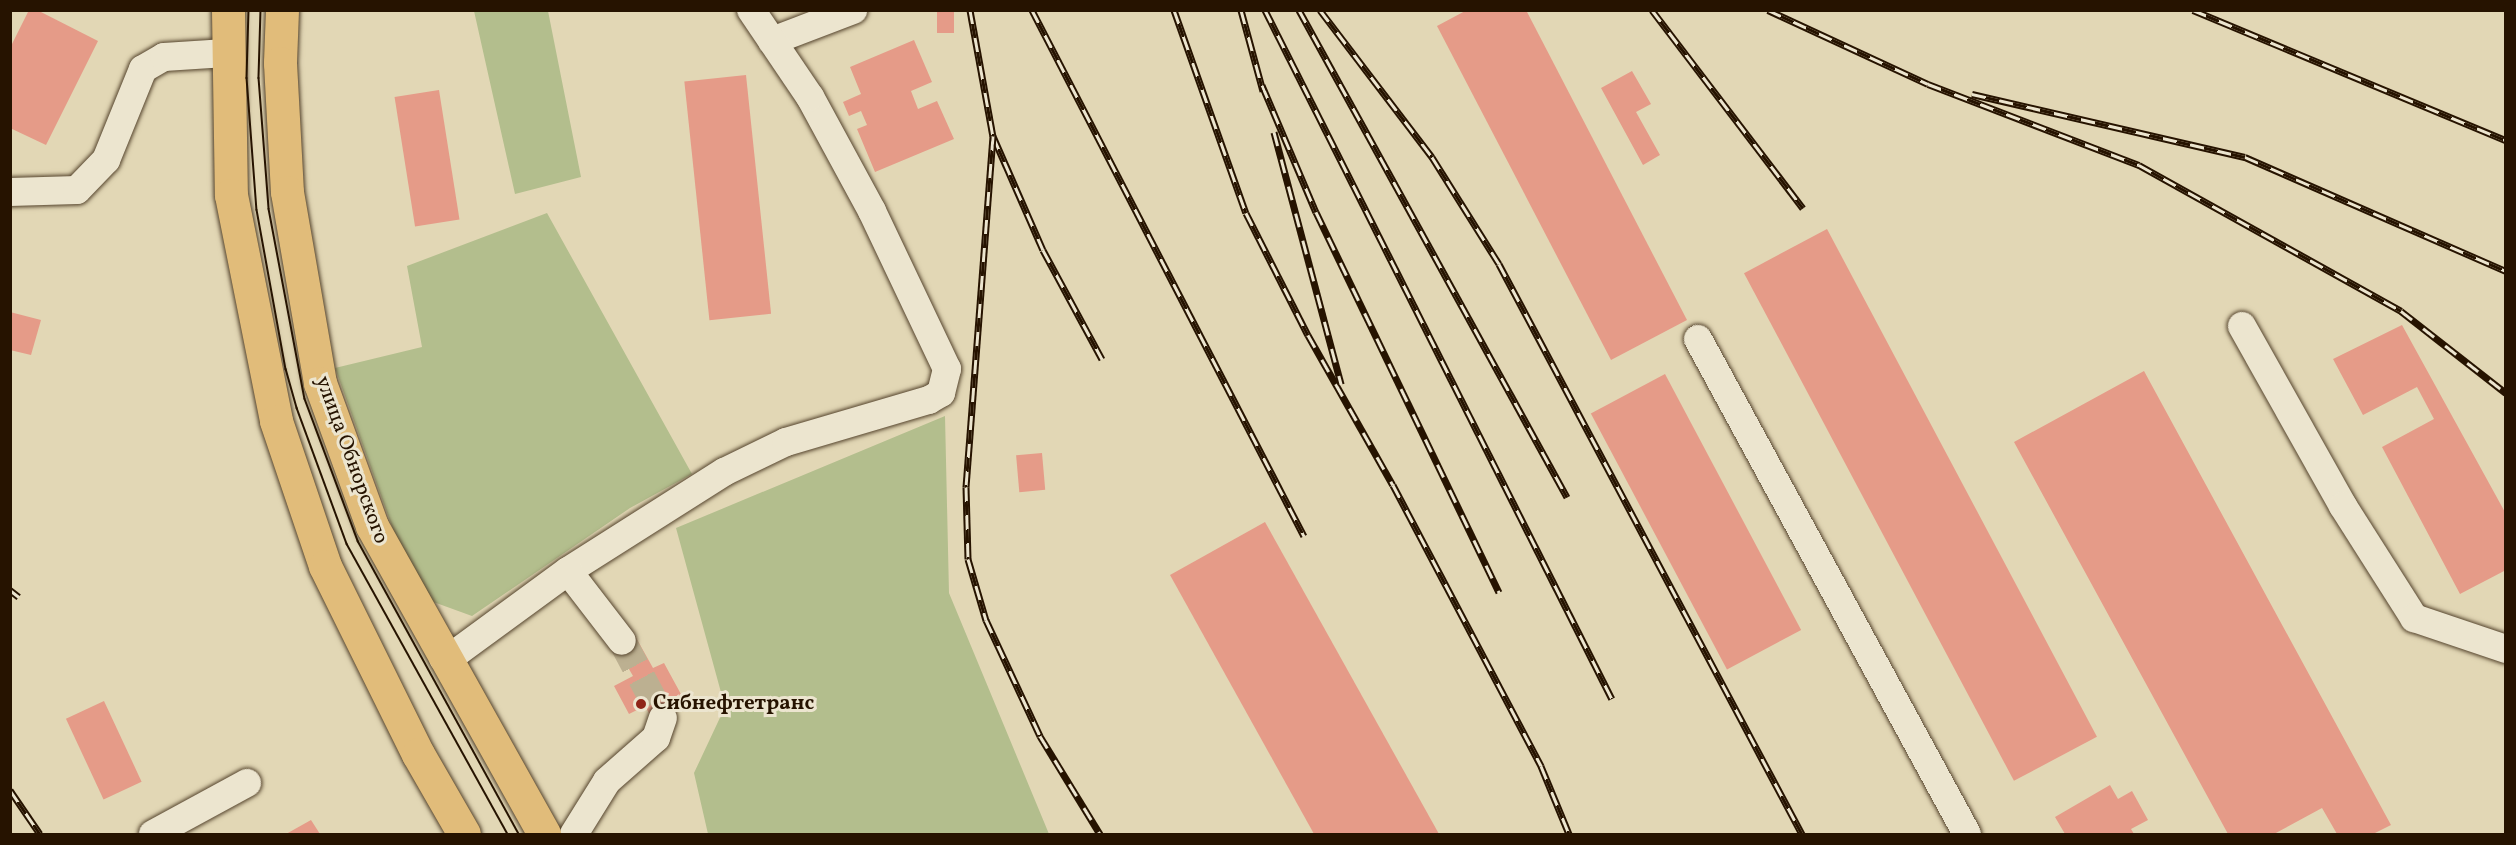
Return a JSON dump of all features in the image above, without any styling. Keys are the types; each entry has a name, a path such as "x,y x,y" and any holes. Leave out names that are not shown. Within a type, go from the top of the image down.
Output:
{"main road":[{"path":"228,10 226,53 231,195 276,421 325,566 418,754 464,834"},
{"name":"улица Обнорского","path":"282,10 280,63 287,192 320,383 372,526 443,658 544,834"}],"lane":[{"path":"443,658 456,653 568,571 724,472 786,442 929,400 941,393 947,369 872,211 810,97 751,10"},
{"path":"772,41 853,10"},
{"path":"10,192 77,190 106,160 143,69 164,57 226,53"},
{"path":"2242,326 2343,506 2414,618 2505,649"},
{"path":"1698,339 1967,834"},
{"path":"568,571 622,641"},
{"path":"574,834 607,781 656,738 663,718"},
{"path":"153,834 247,783"}],"green space":[{"path":"474,11 548,11 581,177 515,194"},
{"path":"547,213 692,474 630,508 472,616 417,596 335,368 422,347 407,266"},
{"path":"945,416 949,593 1049,834 708,834 694,773 725,707 676,528"}],"building":[{"path":"29,10 37,10 98,41 46,145 10,128 10,48"},
{"path":"937,10 954,10 954,33 937,33"},
{"path":"1467,10 1526,10 1687,320 1611,360 1437,26"},
{"path":"914,40 932,82 911,91 918,109 937,101 954,139 875,172 857,129 867,125 861,111 849,116 843,102 861,94 850,67"},
{"path":"1632,71 1651,104 1636,112 1660,155 1643,165 1601,88"},
{"path":"746,75 771,314 709,320 684,81"},
{"path":"439,90 459,219 415,226 395,97"},
{"path":"1827,229 2097,737 2014,781 1744,273"},
{"path":"10,312 41,320 31,355 10,350"},
{"path":"2402,325 2506,514 2506,570 2460,594 2382,447 2434,419 2417,387 2363,415 2333,359"},
{"path":"2144,371 2391,825 2373,834 2337,834 2322,808 2274,834 2228,834 2014,442"},
{"path":"1665,374 1801,630 1727,669 1591,413"},
{"path":"1042,453 1045,490 1019,492 1016,455"},
{"path":"1265,522 1439,834 1314,834 1170,575"},
{"path":"634,634 653,668 664,663 682,696 668,704 673,712 654,722 645,706 629,714 614,686 633,676 615,645"},
{"path":"104,701 142,782 104,799 66,719"},
{"path":"2110,785 2118,799 2132,791 2148,820 2131,829 2134,834 2065,834 2055,817"},
{"path":"311,820 320,834 286,834"}],"tunnel":[{"path":"622,641 663,718"}],"tram line":[{"path":"249,10 247,78 257,210 286,369 297,408 347,544 508,834"},
{"path":"261,10 259,78 269,209 305,399 358,541 519,834"}],"railway":[{"path":"970,10 993,136 1043,250 1102,359"},
{"path":"1032,10 1304,536"},
{"path":"1174,10 1246,213 1308,335 1393,485 1541,766 1569,834"},
{"path":"1241,10 1263,91"},
{"path":"1265,10 1612,699"},
{"path":"1299,10 1567,497"},
{"path":"1320,10 1432,157 1499,264 1802,834"},
{"path":"1652,10 1803,208"},
{"path":"1768,10 1928,84 2139,165 2401,311 2506,393"},
{"path":"2193,10 2506,140"},
{"path":"1262,85 1316,212 1499,592"},
{"path":"1972,94 2245,157 2506,271"},
{"path":"1274,132 1341,384"},
{"path":"993,136 966,487 968,559 986,620 1040,736 1100,834"},
{"path":"10,590 19,597"},
{"path":"10,790 40,834"}],"place":[{"name":"Сибнефтетранс","path":"641,704"}]}
